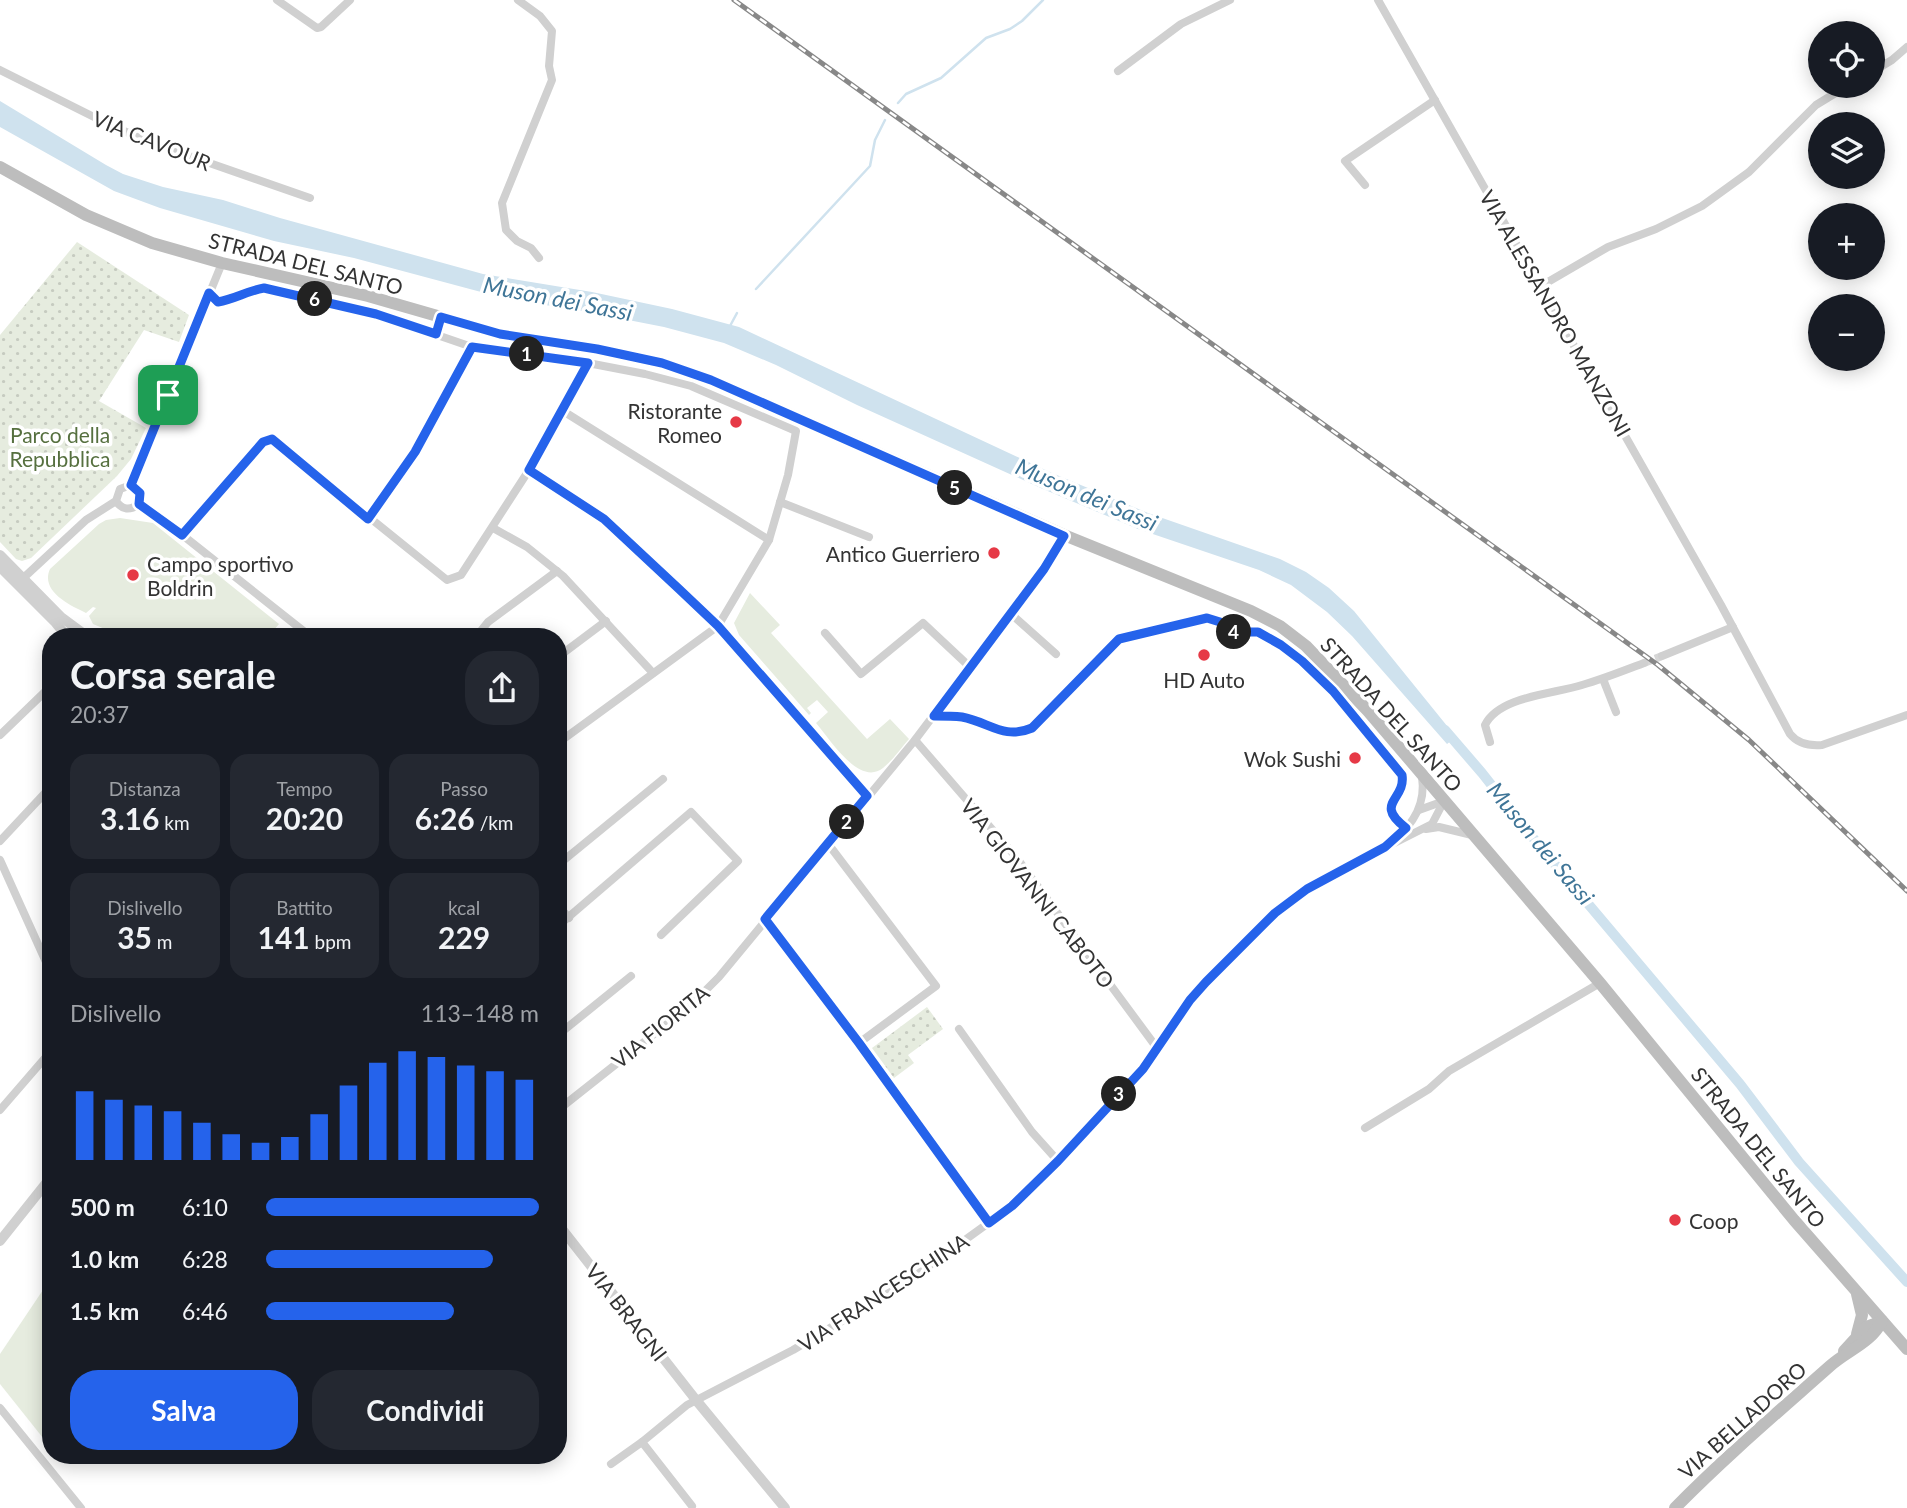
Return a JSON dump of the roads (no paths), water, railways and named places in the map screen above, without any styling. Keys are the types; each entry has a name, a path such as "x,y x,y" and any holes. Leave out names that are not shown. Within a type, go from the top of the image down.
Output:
{"main road":[{"name":"STRADA DEL SANTO","path":"0,167 86,215 152,243 222,263 356,293 500,334 597,349 662,363 711,380 773,414 1251,611 1280,626 1324,662 1600,983 1794,1220 1904,1345"},
{"name":"VIA BELLADORO","path":"1854,1339 1860,1329 1862,1315 1856,1291"},
{"name":"VIA BELLADORO","path":"1835,1362 1866,1327 1882,1321"},
{"name":"VIA BELLADORO","path":"1675,1508 1717,1465 1835,1362 1869,1339 1882,1321"},
{"path":"1869,1339 1889,1338 1904,1345"}],"street":[{"path":"277,0 317,28 350,0"},
{"path":"517,0 540,16 552,31 549,66 552,80 502,203 506,230 517,242 531,248 539,258"},
{"path":"1118,71 1181,24 1230,0"},
{"name":"VIA ALESSANDRO MANZONI","path":"1378,0 1733,627 1790,734 1807,745 1822,745 1907,715"},
{"path":"1885,64 1907,47"},
{"name":"VIA CAVOUR","path":"0,69 81,111 155,144 310,198"},
{"path":"1541,286 1608,247 1682,217 1713,198 1749,173 1816,105 1827,98"},
{"path":"1365,185 1345,161 1435,100"},
{"path":"131,485 222,263"},
{"name":"STRADA DEL SANTO","path":"209,293 218,302 264,288 376,314 472,347 645,374 691,386 773,414 796,431 780,502"},
{"path":"436,334 441,317"},
{"path":"533,355 536,340"},
{"path":"368,519 415,452 472,347"},
{"path":"182,535 263,442 272,439 447,580 461,575 529,470 588,363"},
{"path":"563,411 769,540"},
{"path":"529,470 604,519 718,626 867,796"},
{"path":"131,485 120,488 117,500 120,506 127,509 139,504"},
{"path":"131,485 140,493 139,504"},
{"path":"20,581 86,520 117,500"},
{"path":"567,736 718,626 769,540 780,502 869,537"},
{"path":"139,504 300,628"},
{"path":"493,528 527,547 557,571 653,673"},
{"name":"VIA FIORITA","path":"567,1103 692,1004 719,977 934,716 1044,569 1064,536"},
{"path":"0,555 60,628"},
{"path":"0,567 76,628"},
{"path":"483,628 557,571"},
{"path":"1011,614 1056,654"},
{"path":"934,716 963,717 1009,733 1020,733 1032,728 1119,639 1207,618 1220,622 1234,632 1258,632 1281,645 1323,680 1402,775 1402,786 1390,802 1390,809 1406,828"},
{"path":"567,650 606,621"},
{"path":"825,633 861,674 923,623 971,668"},
{"path":"1662,656 1733,627"},
{"path":"1490,742 1485,726 1494,713 1515,702 1603,679 1644,663"},
{"path":"1603,679 1616,712"},
{"path":"0,735 42,695"},
{"name":"VIA GIOVANNI CABOTO","path":"915,740 1016,857 1157,1048"},
{"path":"1419,810 1424,799 1422,775"},
{"path":"567,858 663,779"},
{"path":"0,841 42,796"},
{"path":"1419,810 1444,801"},
{"name":"VIA FRANCESCHINA","path":"696,1400 793,1350 898,1287 1012,1206 1058,1161 1143,1069 1206,982 1275,913 1307,889 1432,824 1444,801"},
{"name":"VIA FRANCESCHINA","path":"1385,847 1406,828 1419,810"},
{"path":"567,916 569,918 691,812 738,860 661,935"},
{"name":"VIA FRANCESCHINA","path":"1420,831 1440,827 1475,836"},
{"path":"829,845 936,986 859,1043"},
{"path":"0,860 42,953"},
{"path":"765,919 859,1043 989,1223"},
{"path":"567,1028 631,976"},
{"path":"1364,1128 1429,1089 1449,1071 1600,983"},
{"path":"959,1029 1032,1132 1058,1161"},
{"path":"0,1110 42,1061"},
{"path":"0,1241 42,1188"},
{"name":"VIA BRAGNI","path":"567,1235 785,1508"},
{"path":"611,1464 696,1400"},
{"path":"0,1408 42,1460"},
{"path":"642,1442 692,1506"},
{"path":"45,1464 81,1508"}],"water":[{"path":"0,101 123,174 163,187 223,200 483,274 592,292 739,327 1052,473 1148,513 1280,559 1329,588 1354,611 1456,737 1447,744 1352,636 1327,612 1291,585 1259,570 1138,529 1043,489 724,343 664,327 515,301 354,258 274,241 160,208 114,191 0,127"}],"waterway":[{"path":"898,103 906,94 941,78 986,38 1010,29 1022,21 1043,0"},
{"path":"756,289 870,166 875,140 885,120"},
{"path":"730,326 737,313"},
{"name":"Muson dei Sassi","path":"1445,730 1740,1084 1799,1162 1907,1282"}],"tunnel":[{"path":"1644,663 1662,656"}],"railway":[{"path":"734,0 1658,665 1749,740 1907,891"}],"place":[{"name":"Ristorante Romeo","path":"736,422"},
{"name":"Antico Guerriero","path":"994,553"},
{"name":"Campo sportivo Boldrin","path":"133,575"},
{"name":"HD Auto","path":"1204,655"},
{"name":"Wok Sushi","path":"1355,758"},
{"name":"Coop","path":"1675,1220"}],"park label":[{"name":"Parco della Repubblica","path":"60,446"}]}
